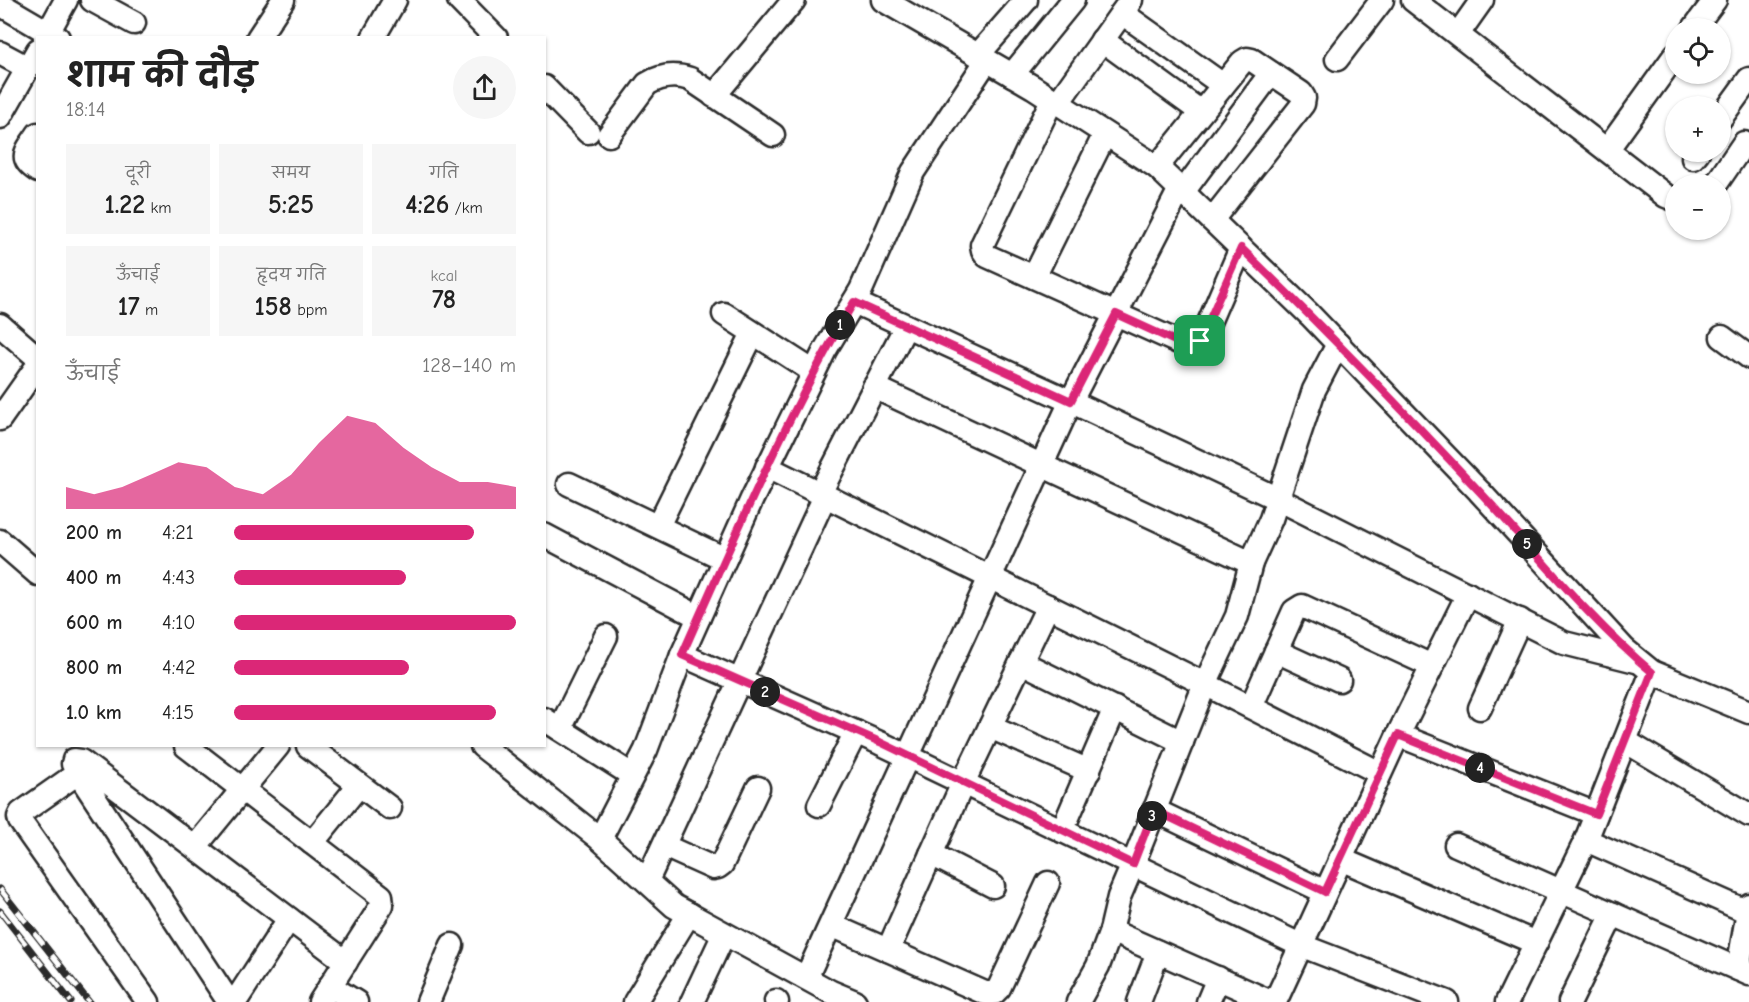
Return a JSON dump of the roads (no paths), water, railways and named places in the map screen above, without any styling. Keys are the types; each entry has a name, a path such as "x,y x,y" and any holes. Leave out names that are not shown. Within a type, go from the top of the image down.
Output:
{"street":[{"path":"48,36 66,0"},
{"path":"92,0 134,23"},
{"path":"259,36 283,0"},
{"path":"384,32 395,0"},
{"path":"459,0 494,36"},
{"path":"714,96 794,0"},
{"path":"884,0 1012,75 1157,167 1338,345 1479,491 1624,649 1645,667"},
{"path":"600,839 646,750 682,655 768,467 814,372 861,290 913,172 983,58 1026,0"},
{"path":"1012,75 1073,0"},
{"path":"1337,59 1382,0"},
{"path":"1413,0 1665,195"},
{"path":"1458,34 1482,0"},
{"path":"1702,18 1715,0"},
{"path":"0,4 36,38"},
{"path":"1223,85 1126,7 1054,102 982,245 982,250 987,256 1186,346 1195,346 1200,341 1241,248"},
{"path":"1102,40 1201,112"},
{"path":"0,53 36,46"},
{"path":"0,117 36,57"},
{"path":"1157,167 1247,59 1252,60 1301,93 1304,99 1303,104 1212,220"},
{"path":"1606,150 1665,69"},
{"path":"806,978 1071,401 1182,190 1271,73"},
{"path":"546,89 599,133 647,84 655,79 681,76 690,79 773,135"},
{"path":"1731,105 1749,79"},
{"path":"1724,174 1747,145 1731,131"},
{"path":"1034,277 1105,134"},
{"path":"36,138 25,154 26,164 36,170"},
{"path":"854,302 1071,401 1278,500 1564,642 1645,667 1749,712"},
{"path":"724,314 814,372"},
{"path":"647,881 741,681 822,494 906,326"},
{"path":"0,419 35,351 1,330"},
{"path":"658,526 753,333"},
{"path":"1722,337 1749,357"},
{"path":"1078,1002 1098,966 1111,931 1119,897 1205,684 1237,616 1251,563 1272,519 1314,390 1338,345"},
{"path":"874,387 1251,563"},
{"path":"768,467 1380,773"},
{"path":"569,484 725,559"},
{"path":"546,536 699,617"},
{"path":"0,541 36,572"},
{"path":"1111,931 1273,1002 1398,735 1468,594"},
{"path":"888,950 963,783 1048,606"},
{"path":"1251,707 1293,611 1302,606 1432,666"},
{"path":"1480,708 1520,620"},
{"path":"606,636 552,724 632,776"},
{"path":"1276,651 1339,680"},
{"path":"682,655 908,756 1300,945 1447,1002"},
{"path":"1021,662 1182,742"},
{"path":"1515,1000 1536,943 1586,840 1625,741 1645,667"},
{"path":"1062,831 1115,708"},
{"path":"990,727 1089,771"},
{"path":"819,805 856,732"},
{"path":"1398,735 1596,814"},
{"path":"1625,741 1749,815"},
{"path":"187,747 381,896 382,905 325,994 356,1002"},
{"path":"195,847 277,747"},
{"path":"309,747 390,808"},
{"path":"483,747 600,839 674,906 831,992 855,1002"},
{"path":"229,1002 78,773 73,764 74,760 77,759 346,962"},
{"path":"78,773 21,813 20,821 148,1002"},
{"path":"312,843 359,785"},
{"path":"664,846 713,867 718,867 722,864 758,789"},
{"path":"1154,810 1325,892"},
{"path":"1456,844 1743,972 1748,909 1586,840"},
{"path":"931,854 993,886"},
{"path":"1340,859 1536,943"},
{"path":"831,925 985,993 994,993 999,988 1048,883"},
{"path":"635,1002 689,914"},
{"path":"1570,1002 1613,914"},
{"path":"235,1002 289,919"},
{"path":"692,1002 724,934"},
{"path":"428,1002 452,945"},
{"path":"1139,1002 1158,952"},
{"path":"1208,1002 1218,978"}],"railway":[{"path":"0,889 89,1002"},
{"path":"0,911 71,1002"}]}
